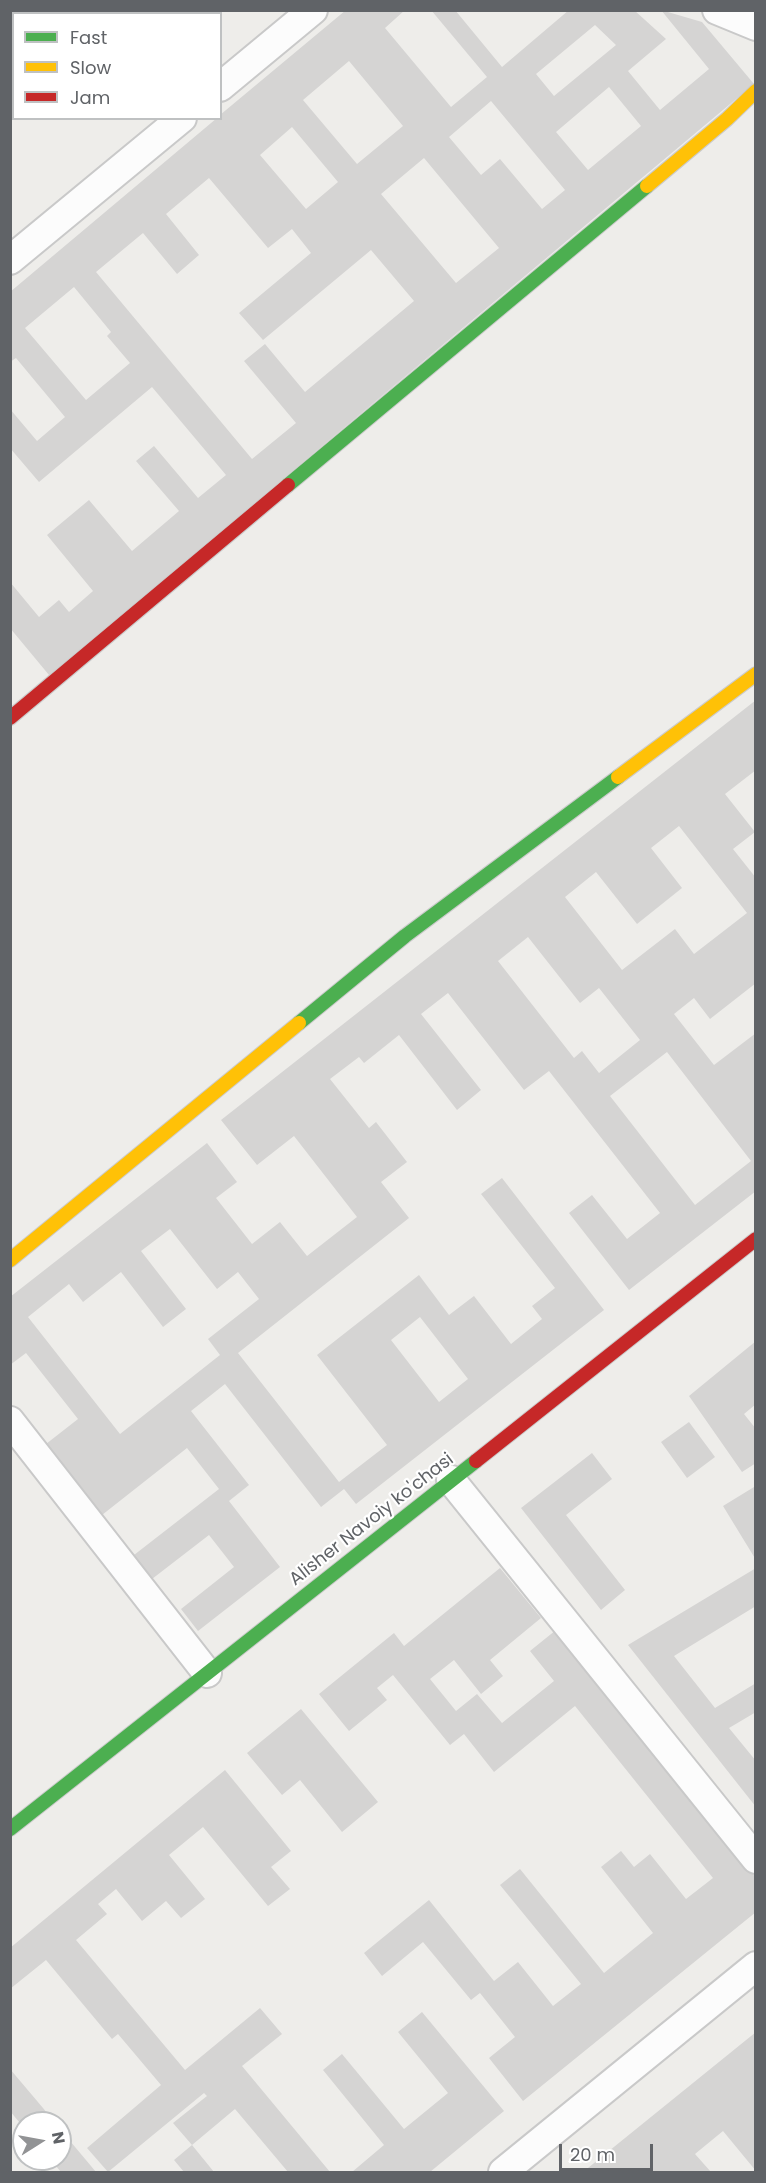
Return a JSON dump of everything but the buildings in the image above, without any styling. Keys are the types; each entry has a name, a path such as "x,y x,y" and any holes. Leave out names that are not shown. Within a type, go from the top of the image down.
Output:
{"street":[{"path":"222,85 313,10"},
{"path":"717,10 756,26"},
{"path":"10,718 726,119 756,91"},
{"path":"10,260 180,120"},
{"path":"10,1260 405,936 756,674"},
{"name":"Alisher Navoiy ko'chasi","path":"10,1829 756,1239"},
{"path":"10,1421 207,1673"},
{"path":"451,1480 756,1859"},
{"path":"503,2172 756,1966"}],"traffic: fast":[{"path":"288,485 647,186"},
{"path":"299,1023 405,936 618,777"},
{"path":"10,1829 476,1461"}],"traffic: slow":[{"path":"647,186 727,119 756,91"},
{"path":"618,777 756,674"},
{"path":"10,1260 299,1023"}],"traffic: jam":[{"path":"10,718 288,485"},
{"path":"476,1461 756,1239"}]}
